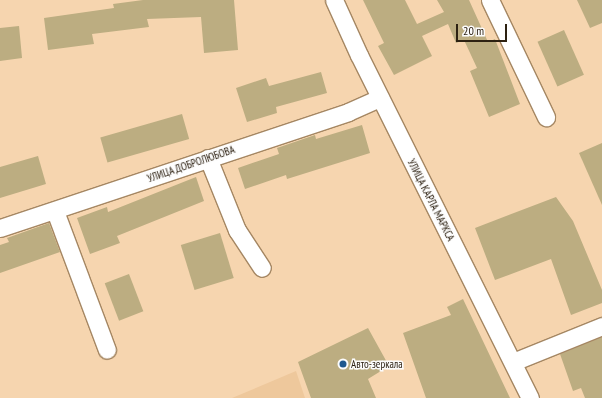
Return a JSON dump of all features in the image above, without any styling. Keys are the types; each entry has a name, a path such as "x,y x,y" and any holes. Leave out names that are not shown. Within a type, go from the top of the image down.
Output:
{"street":[{"name":"УЛИЦА КАРЛА МАРКСА","path":"334,0 380,98 530,398"},
{"path":"490,0 546,117"},
{"name":"УЛИЦА ДОБРОЛЮБОВА","path":"0,228 55,211 208,158 348,112 380,98"},
{"path":"208,158 237,230 262,268"},
{"path":"55,211 107,350"},
{"path":"512,362 602,326"}],"shaded area":[{"path":"296,371 305,398 232,398"}],"building":[{"path":"143,0 234,0 238,50 204,53 201,17 147,19 149,27 92,34 94,44 48,50 44,18 114,8 113,4"},
{"path":"363,0 405,0 417,24 444,12 437,0 469,0 488,42 495,39 520,104 489,117 470,71 477,68 464,40 456,43 448,24 422,36 432,56 394,75 378,46 384,43"},
{"path":"577,0 602,0 602,23 590,28"},
{"path":"19,26 22,58 0,61 0,28"},
{"path":"564,30 584,75 557,87 538,42"},
{"path":"321,72 327,93 276,107 277,113 247,122 236,88 266,78 269,86"},
{"path":"182,114 189,139 107,162 100,137"},
{"path":"362,125 370,153 287,179 286,175 245,189 238,168 279,154 277,148 315,135 316,139"},
{"path":"602,143 602,205 579,153"},
{"path":"38,156 46,184 0,198 0,167"},
{"path":"196,177 204,201 117,236 120,243 90,254 77,218 107,207 108,212"},
{"path":"556,197 573,221 602,290 602,303 571,315 551,259 495,280 475,228"},
{"path":"49,223 60,252 0,273 0,245 9,242 7,238"},
{"path":"220,233 234,278 195,290 181,245"},
{"path":"129,274 143,311 119,321 105,283"},
{"path":"463,299 510,398 426,398 403,333 451,315 447,307"},
{"name":"Авто-зеркала","path":"368,328 389,366 368,379 376,398 311,398 298,362"},
{"path":"602,337 602,398 585,398 581,388 573,391 560,354"}],"place":[{"name":"Авто-зеркала","path":"343,364"}]}
